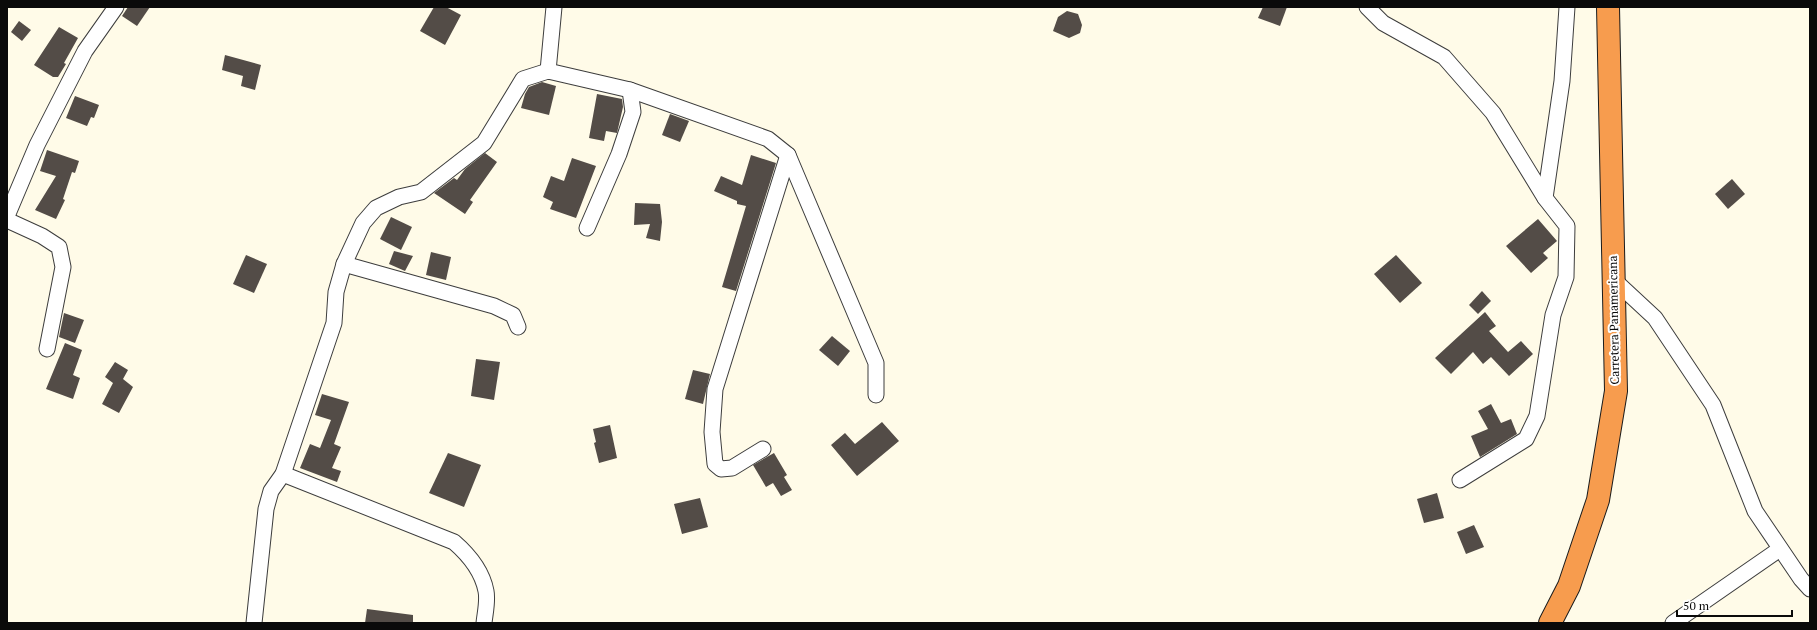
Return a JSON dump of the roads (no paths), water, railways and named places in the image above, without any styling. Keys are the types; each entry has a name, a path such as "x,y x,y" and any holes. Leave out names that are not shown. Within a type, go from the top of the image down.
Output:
{"highway":[{"name":"Carretera Panamericana","path":"1550,623 1570,586 1598,500 1616,391 1608,7"}],"street":[{"path":"7,216 37,145 85,51 116,7"},
{"path":"548,71 554,7"},
{"path":"1367,7 1383,23 1444,58 1493,112 1545,198 1567,226 1566,277 1553,315 1537,416 1526,439 1460,480"},
{"path":"1545,198 1562,81 1566,7"},
{"path":"254,623 266,509 271,491 283,474 334,323 336,292 344,264 363,223 376,208 399,198 421,192 484,143 523,78 548,71 630,90 768,139 788,155 876,363 876,395"},
{"path":"587,228 619,154 633,112 630,90"},
{"path":"763,449 732,468 721,469 714,464 712,432 715,389 788,155"},
{"path":"7,220 42,236 59,247 63,266 47,349"},
{"path":"344,264 494,306 513,315 518,327"},
{"path":"1613,279 1655,318 1713,405 1755,511 1801,579 1810,589"},
{"path":"283,474 454,542 469,555 479,570 486,592 484,623"},
{"path":"1673,623 1780,549"}]}
